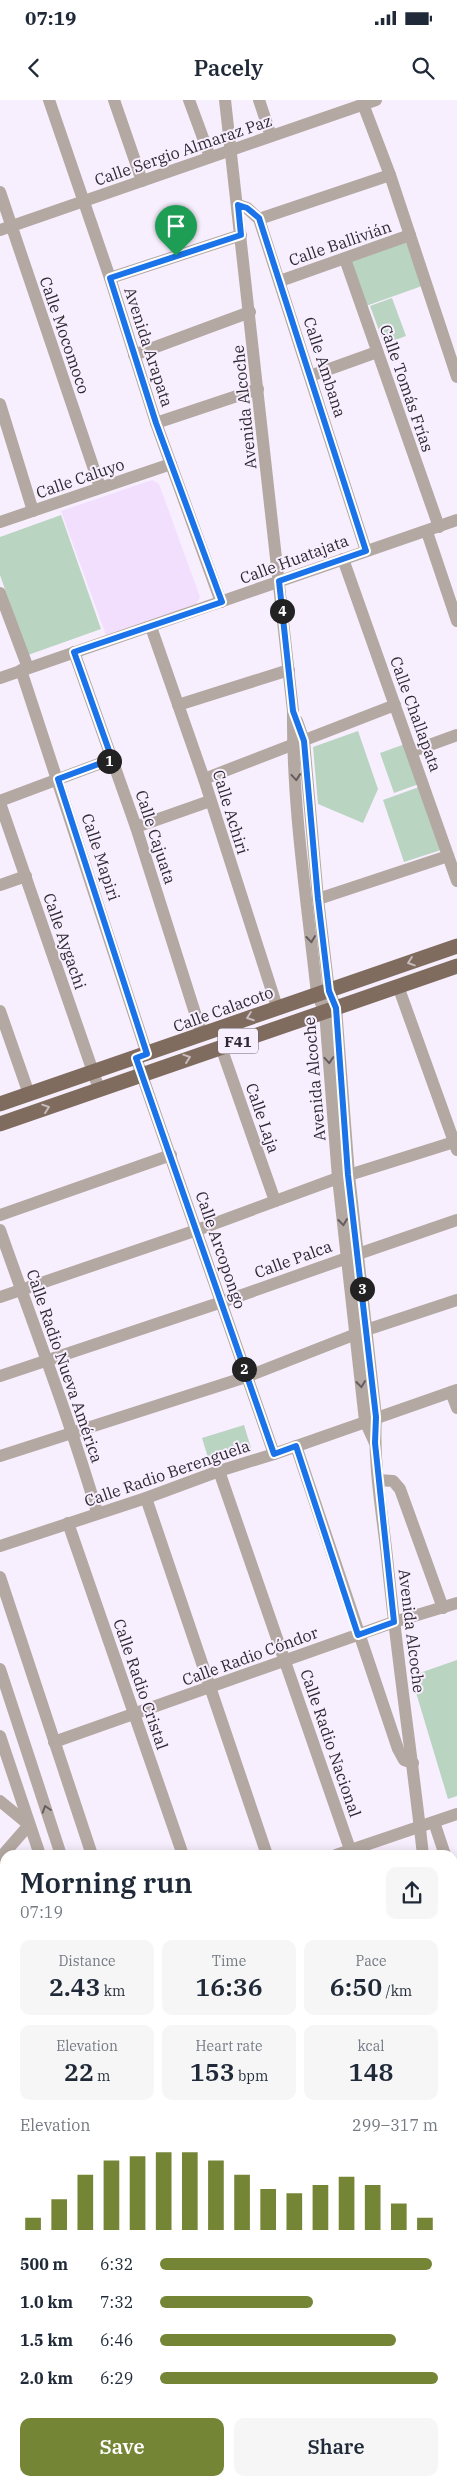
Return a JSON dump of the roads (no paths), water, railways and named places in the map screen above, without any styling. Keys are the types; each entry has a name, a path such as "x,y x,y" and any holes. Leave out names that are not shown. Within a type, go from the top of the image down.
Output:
{"main road":[{"name":"Calle Calacoto","path":"0,1104 457,946"},
{"name":"F41","path":"0,1124 221,1046 457,966"}],"street":[{"name":"Avenida Arapata","path":"49,100 110,278 156,423 222,602"},
{"path":"114,100 142,181"},
{"path":"189,100 210,157"},
{"name":"Avenida Alcoche","path":"225,100 293,711 318,899 323,993"},
{"path":"259,100 271,136"},
{"name":"Calle Sergio Almaraz Paz","path":"6,228 271,136 345,106 376,100"},
{"path":"363,104 453,350 457,377"},
{"path":"238,205 247,208 259,218 390,175"},
{"name":"Calle Mocomoco","path":"0,192 6,228 100,488"},
{"name":"Calle Ambana","path":"259,218 366,551"},
{"path":"110,278 241,235"},
{"name":"Calle Ballivián","path":"280,281 410,236"},
{"name":"Calle Tomás Frías","path":"345,259 377,352 433,529 456,616"},
{"path":"134,355 250,312"},
{"path":"310,376 377,352"},
{"path":"156,423 258,390"},
{"path":"0,404 33,511"},
{"name":"Calle Caluyo","path":"0,522 171,464"},
{"name":"Calle Huatajata","path":"0,678 457,520"},
{"name":"Calle Challapata","path":"343,559 394,706 413,751 457,881"},
{"name":"Calle Mapiri","path":"0,592 142,1056"},
{"name":"Calle Achiri","path":"151,627 204,779 277,1007"},
{"name":"Calle Cajuata","path":"74,652 136,827 202,1035"},
{"path":"178,705 289,670"},
{"path":"204,779 394,706"},
{"path":"413,751 457,735"},
{"name":"Avenida Alcoche","path":"298,743 304,877 323,993 331,1010 343,1176 394,1622 420,1827"},
{"path":"0,802 112,759"},
{"path":"136,827 210,801"},
{"name":"Calle Aygachi","path":"0,802 99,1089"},
{"path":"318,899 448,856"},
{"path":"0,885 26,876"},
{"path":"0,1297 197,1230 343,1176 456,1146 398,986"},
{"path":"0,1011 29,1094"},
{"name":"Calle Laja","path":"221,1046 275,1201"},
{"name":"Calle Arcopongo","path":"142,1056 141,1074 274,1454"},
{"path":"0,1215 171,1156"},
{"name":"Calle Palca","path":"0,1376 222,1302 457,1220"},
{"name":"Calle Radio Nueva América","path":"0,1230 45,1361 73,1432 98,1512"},
{"path":"0,1456 246,1377 361,1332 457,1300"},
{"path":"454,1391 457,1408"},
{"name":"Calle Radio Berenguela","path":"0,1546 98,1512 146,1498 219,1471 274,1454 454,1391"},
{"path":"296,1446 358,1635 398,1748 404,1760 413,1763"},
{"name":"Calle Radio Nacional","path":"219,1471 350,1850"},
{"path":"378,1480 393,1481 400,1489 443,1608"},
{"path":"146,1498 265,1850"},
{"name":"Calle Radio Cristal","path":"68,1523 181,1850"},
{"path":"0,1577 90,1850"},
{"name":"Calle Radio Cóndor","path":"54,1742 394,1622 457,1603"},
{"path":"0,1669 59,1850"},
{"path":"0,1736 38,1850"},
{"path":"0,1801 29,1825"},
{"path":"357,1850 457,1814"},
{"path":"434,1822 443,1850"},
{"path":"7,1850 29,1825"},
{"path":"420,1827 422,1850"}]}
